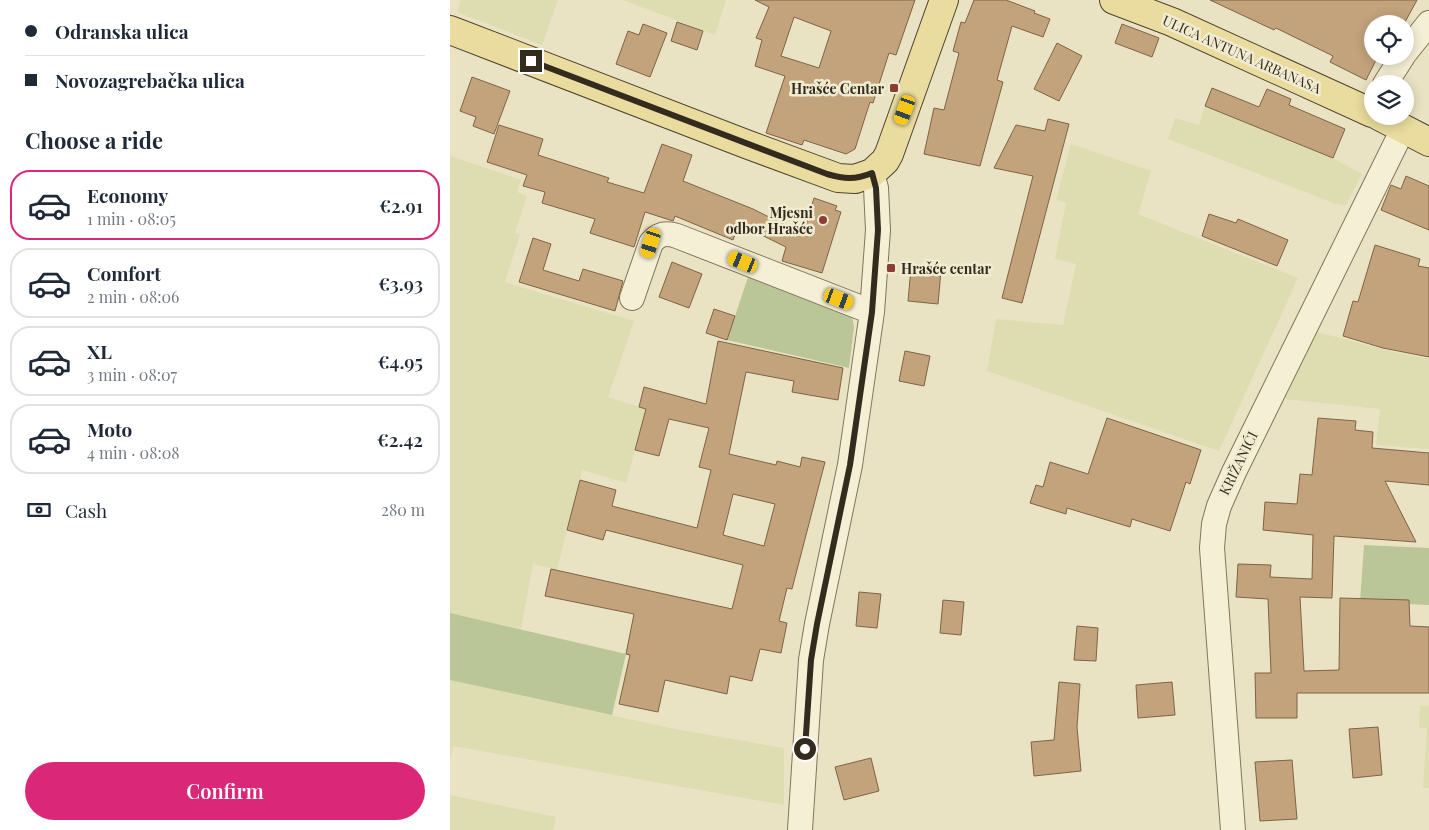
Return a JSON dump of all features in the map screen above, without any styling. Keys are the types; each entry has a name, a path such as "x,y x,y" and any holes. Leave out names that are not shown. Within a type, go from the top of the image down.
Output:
{"main road":[{"path":"450,30 827,174 846,179 862,177 872,173 885,161 889,154 944,0"},
{"name":"ULICA ANTUNA ARBANASA","path":"1114,0 1172,22 1364,108"},
{"name":"ULICA ANTUNA ARBANASA","path":"1396,125 1429,142"}],"street":[{"path":"1414,42 1429,24"},
{"name":"KRIŽANIĆI","path":"1233,830 1214,594 1212,548 1214,524 1220,502 1234,472 1403,129"},
{"path":"800,830 811,660 850,465 872,312 878,230 876,188 872,173"},
{"path":"632,298 651,243 656,236 664,233 677,236 872,312"}],"shaded area":[{"path":"461,0 558,0 542,45 457,12"},
{"path":"623,0 726,0 715,35"},
{"path":"1205,106 1333,158 1362,174 1346,205 1336,204 1168,139 1175,118 1199,125"},
{"path":"1071,144 1151,171 1138,214 1298,278 1219,451 987,371 996,319 1063,325 1076,264 1055,259 1066,203 1056,200"},
{"path":"450,156 521,180 517,192 527,196 515,233 520,234 505,282 634,321 608,397 646,409 626,483 582,470 557,570 533,564 521,629 450,613"},
{"path":"1317,332 1429,359 1429,449 1376,445 1380,409 1285,399"},
{"path":"450,680 675,729 784,748 784,805 453,746 450,760"},
{"path":"1420,706 1429,706 1429,788 1423,788 1427,728 1419,728"},
{"path":"450,795 556,817 553,830 450,830"}],"green space":[{"path":"749,274 852,316 854,327 849,368 727,340"},
{"path":"1364,545 1429,548 1429,605 1360,602"},
{"path":"450,613 626,654 612,715 450,680"}],"building":[{"path":"755,0 915,0 896,55 889,53 873,103 870,102 855,149 846,154 804,140 802,145 766,133 785,76 755,66 762,40 756,38 769,7","holes":["794,17 831,31 819,68 781,56"]},
{"path":"974,0 1006,0 1050,19 1043,37 1012,26 997,80 1003,82 980,166 924,154 934,108 944,110 959,53 953,51 961,22 965,23"},
{"path":"1210,0 1417,0 1409,15 1364,15 1364,65 1374,65 1368,75 1364,75 1364,79 1330,62 1333,56 1276,28 1274,30"},
{"path":"677,22 703,31 697,50 671,41"},
{"path":"643,24 667,33 650,77 616,64 628,31 639,35"},
{"path":"1122,24 1159,38 1152,57 1115,43"},
{"path":"1057,43 1082,56 1059,101 1034,89"},
{"path":"472,77 510,91 494,134 473,126 476,117 460,111"},
{"path":"1212,88 1259,107 1267,89 1291,99 1289,105 1345,129 1333,158 1205,106"},
{"path":"1048,119 1069,124 1022,303 1002,298 1033,176 994,168 1016,125 1045,131"},
{"path":"499,125 543,139 538,155 609,178 607,182 644,193 662,144 692,155 683,181 753,209 795,230 796,226 805,228 814,198 837,206 835,210 841,212 822,273 782,261 786,247 739,224 733,240 675,216 673,221 645,212 634,247 590,233 595,219 542,203 545,192 523,186 527,175 487,162"},
{"path":"1406,176 1429,186 1429,230 1381,210 1391,185 1401,189"},
{"path":"1209,214 1236,223 1238,219 1288,240 1277,266 1202,236"},
{"path":"533,238 551,244 543,270 579,281 583,269 623,281 615,311 519,282"},
{"path":"1375,245 1420,259 1418,266 1429,268 1429,357 1383,348 1343,336 1353,301 1358,302"},
{"path":"672,262 702,274 689,308 659,297"},
{"path":"911,268 941,271 938,304 908,301"},
{"path":"714,309 735,316 727,340 706,333"},
{"path":"718,341 843,368 838,400 792,392 794,381 746,372 729,454 776,465 777,461 800,467 802,457 825,462 792,589 787,588 779,621 787,623 781,653 760,649 752,681 730,676 727,694 665,680 658,712 619,704 630,655 626,654 634,614 545,596 551,569 732,609 743,565 606,530 603,540 567,530 580,480 616,490 612,506 697,528 711,470 699,467 709,428 669,419 659,456 635,450 646,409 639,407 644,387 706,404","holes":["733,494 775,504 764,546 723,535"]},
{"path":"905,351 930,356 924,386 899,381"},
{"path":"1107,418 1201,450 1190,484 1186,482 1170,531 1132,519 1130,527 1067,508 1066,514 1030,503 1036,485 1043,487 1050,462 1088,474"},
{"path":"1318,418 1356,421 1355,430 1373,432 1372,448 1429,453 1429,485 1385,481 1416,542 1334,536 1332,598 1300,597 1304,671 1339,670 1340,598 1409,600 1410,626 1429,627 1429,693 1297,693 1297,718 1256,718 1255,673 1271,673 1268,599 1236,597 1238,564 1271,565 1270,577 1312,579 1313,535 1263,530 1265,502 1297,504 1300,474 1312,475"},
{"path":"859,592 881,594 877,628 856,626"},
{"path":"943,600 964,602 961,635 940,633"},
{"path":"1077,626 1098,628 1096,661 1074,660"},
{"path":"1059,682 1080,684 1077,727 1081,771 1034,776 1031,742 1054,740"},
{"path":"1172,682 1175,715 1138,718 1136,685"},
{"path":"1378,727 1382,775 1353,778 1349,729"},
{"path":"871,758 879,791 844,800 835,767"},
{"path":"1292,760 1297,819 1260,821 1255,762"}],"place":[{"name":"Hrašće Centar","path":"894,88"},
{"name":"Mjesni odbor Hrašće","path":"823,220"},
{"name":"Hrašće centar","path":"891,268"}],"route":[{"path":"531,61 838,178 855,179 872,173 878,205 878,230 872,312 850,465 811,660 805,749"}]}
